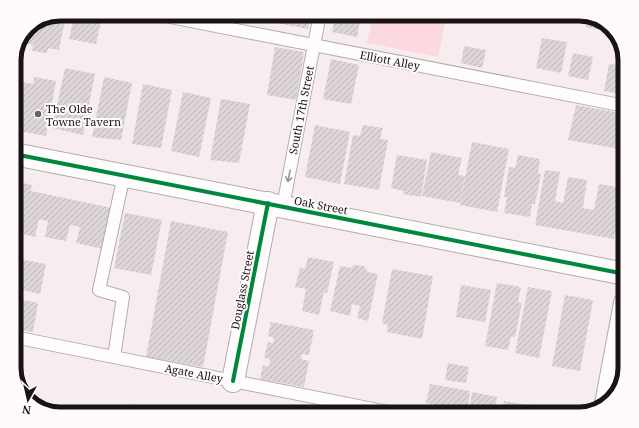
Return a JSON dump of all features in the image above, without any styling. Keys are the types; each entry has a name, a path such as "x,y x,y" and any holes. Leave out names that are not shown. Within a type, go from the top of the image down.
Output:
{"street":[{"name":"Oak Street","path":"21,155 618,273"},
{"name":"Douglass Street","path":"233,381 275,205"},
{"path":"608,394 618,340"}],"lane":[{"name":"Elliott Alley","path":"191,21 618,105"},
{"name":"South 17th Street","path":"275,205 318,21"},
{"path":"114,357 123,297 99,290 124,175"},
{"name":"Agate Alley","path":"21,338 363,407"}],"shaded area":[{"path":"372,21 446,21 438,57 367,43"}],"building":[{"path":"55,21 65,21 59,50 48,48 47,53 32,51 33,45 25,43 29,36 40,26"},
{"path":"73,21 101,21 96,44 69,39"},
{"path":"272,21 310,21 308,29"},
{"path":"334,21 360,21 357,37 332,32"},
{"path":"587,22 605,31 586,27"},
{"path":"542,38 567,42 561,73 536,68"},
{"path":"464,46 486,50 482,68 461,63"},
{"path":"275,47 304,52 296,100 267,95"},
{"path":"573,53 593,57 588,80 568,76"},
{"path":"331,59 359,65 351,104 323,99"},
{"path":"609,64 618,65 618,94 604,91"},
{"path":"65,68 95,74 83,135 52,128"},
{"path":"34,77 56,81 46,136 21,131 21,82 33,84"},
{"path":"104,77 132,83 121,140 92,137"},
{"path":"143,84 172,90 161,148 132,144"},
{"path":"183,92 211,98 199,157 171,151"},
{"path":"221,99 250,104 239,163 210,160"},
{"path":"576,105 618,113 618,149 568,140"},
{"path":"315,125 350,132 340,184 305,177"},
{"path":"363,125 383,128 380,139 388,140 379,190 344,184 353,135 360,136"},
{"path":"472,142 509,149 497,212 460,205"},
{"path":"431,152 462,158 458,175 465,176 460,203 422,196"},
{"path":"397,155 427,160 421,197 403,194 404,191 391,188"},
{"path":"518,155 540,159 538,173 541,174 535,204 532,204 530,217 504,213 507,197 504,197 509,167 515,168"},
{"path":"545,170 560,172 555,201 563,203 568,177 587,180 583,208 594,210 599,184 618,187 618,216 614,239 535,225"},
{"path":"21,183 32,185 31,191 112,208 103,249 76,243 80,227 70,225 66,241 45,237 48,221 39,219 35,237 21,234"},
{"path":"125,213 162,220 151,275 114,268"},
{"path":"171,221 228,232 203,367 146,357"},
{"path":"308,257 334,262 327,293 324,292 319,315 302,311 306,289 295,287 300,268 305,269"},
{"path":"21,259 46,264 40,294 21,290"},
{"path":"354,265 364,266 368,272 378,274 368,321 357,318 360,306 352,304 350,316 330,311 340,266 351,268"},
{"path":"392,269 433,276 422,339 387,332 388,325 382,323"},
{"path":"497,283 521,287 518,302 522,303 515,337 511,337 508,350 485,346"},
{"path":"461,285 491,290 485,322 456,317"},
{"path":"528,287 552,291 539,358 515,353"},
{"path":"565,295 593,300 580,371 552,366"},
{"path":"21,299 38,303 33,332 21,330"},
{"path":"271,322 314,330 309,355 302,354 301,359 309,361 304,387 260,379 263,365 269,367 270,359 264,358 268,342 273,343 274,338 268,336"},
{"path":"448,363 469,367 466,383 445,380"},
{"path":"430,384 470,391 468,407 446,407 426,403"},
{"path":"472,392 497,397 495,407 470,407"},
{"path":"504,401 528,405 528,407 503,407"},
{"path":"130,404 147,407 129,407"},
{"path":"532,404 548,407 531,407"}],"cycle path":[{"path":"21,155 618,273"},
{"path":"233,381 268,203"}],"place":[{"name":"The Olde Towne Tavern","path":"38,114"}]}
